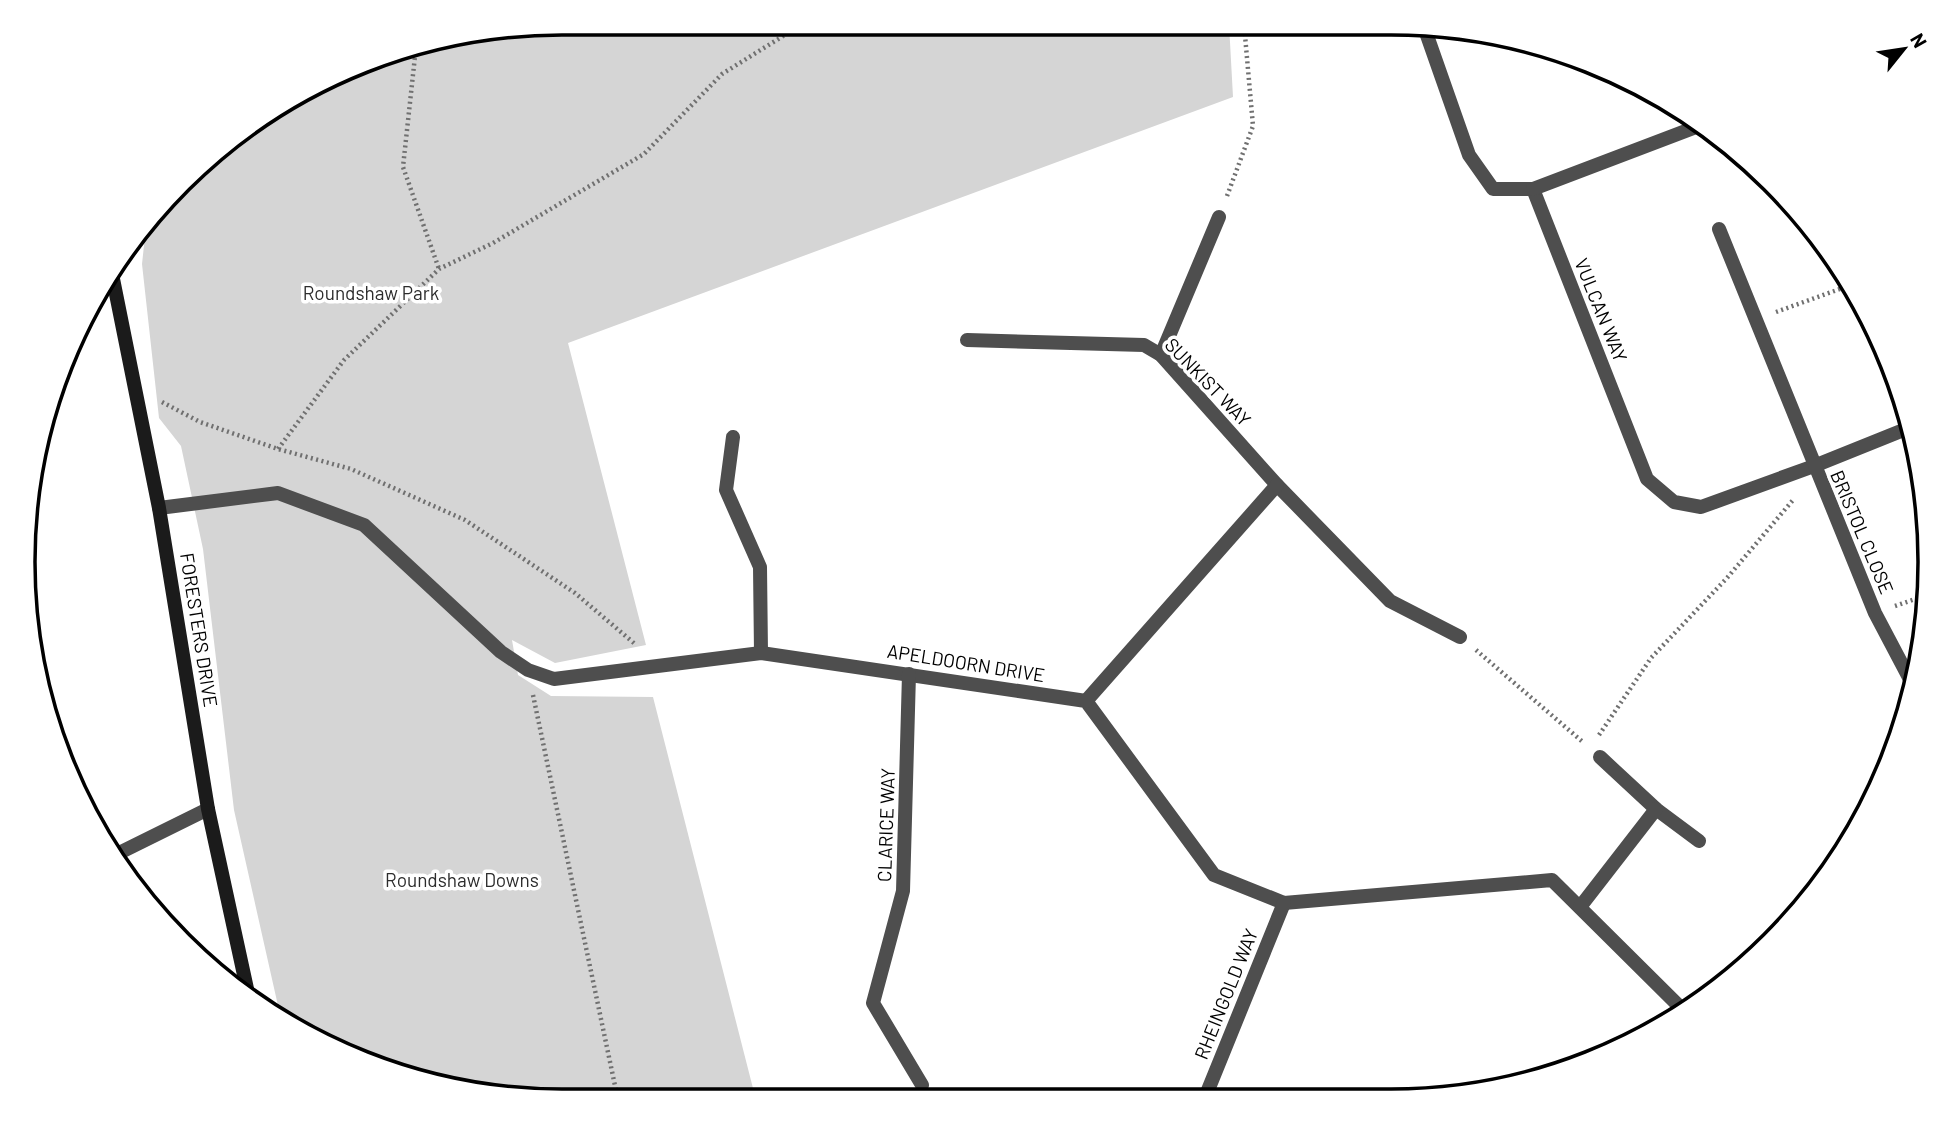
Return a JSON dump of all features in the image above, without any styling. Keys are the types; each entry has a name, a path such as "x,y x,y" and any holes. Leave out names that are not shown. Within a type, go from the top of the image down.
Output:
{"main road":[{"name":"FORESTERS DRIVE","path":"114,285 159,508 208,809 246,983"}],"street":[{"path":"1427,36 1469,155 1493,189 1533,189 1691,129"},
{"name":"VULCAN WAY","path":"1533,189 1647,479 1674,502 1701,507 1901,431"},
{"path":"1161,355 1219,217"},
{"name":"BRISTOL CLOSE","path":"1718,229 1875,613 1906,672"},
{"name":"SUNKIST WAY","path":"967,340 1144,345 1161,355 1277,485 1390,601 1460,637"},
{"path":"733,437 726,490 760,567 761,653"},
{"path":"1277,485 1086,701 1214,875 1284,903 1552,880 1677,1004"},
{"name":"APELDOORN DRIVE","path":"159,508 278,493 364,525 501,652 528,670 554,679 761,653 1086,701"},
{"name":"CLARICE WAY","path":"909,674 903,891 873,1003 922,1085"},
{"path":"1600,757 1656,809 1699,841"},
{"path":"122,852 208,809"},
{"path":"1580,907 1656,809"},
{"name":"RHEINGOLD WAY","path":"1208,1089 1284,903"}],"path":[{"path":"278,449 344,360 439,269 493,243 644,154 722,74 785,35"},
{"path":"1219,217 1252,126 1245,35"},
{"path":"415,56 403,167 439,269"},
{"path":"1754,320 1841,289"},
{"path":"135,389 200,422 278,449 351,468 465,520 575,593 630,642 668,665"},
{"path":"1600,757 1599,733 1651,658 1727,578 1796,496 1814,466"},
{"path":"1875,613 1917,599"},
{"path":"1460,637 1600,757"},
{"path":"528,670 616,1089"}],"green space":[{"path":"562,35 1230,35 1233,97 568,343 646,645 555,663 512,640 518,675 551,696 653,697 753,1089 528,1088 459,1079 360,1049 329,1035 278,1006 234,810 203,549 181,446 159,418 142,264 145,240 189,189 241,144 269,124 329,89 360,75 459,45 528,36"}],"park label":[{"name":"Roundshaw Park","path":"371,293"},
{"name":"Roundshaw Downs","path":"462,880"}]}
